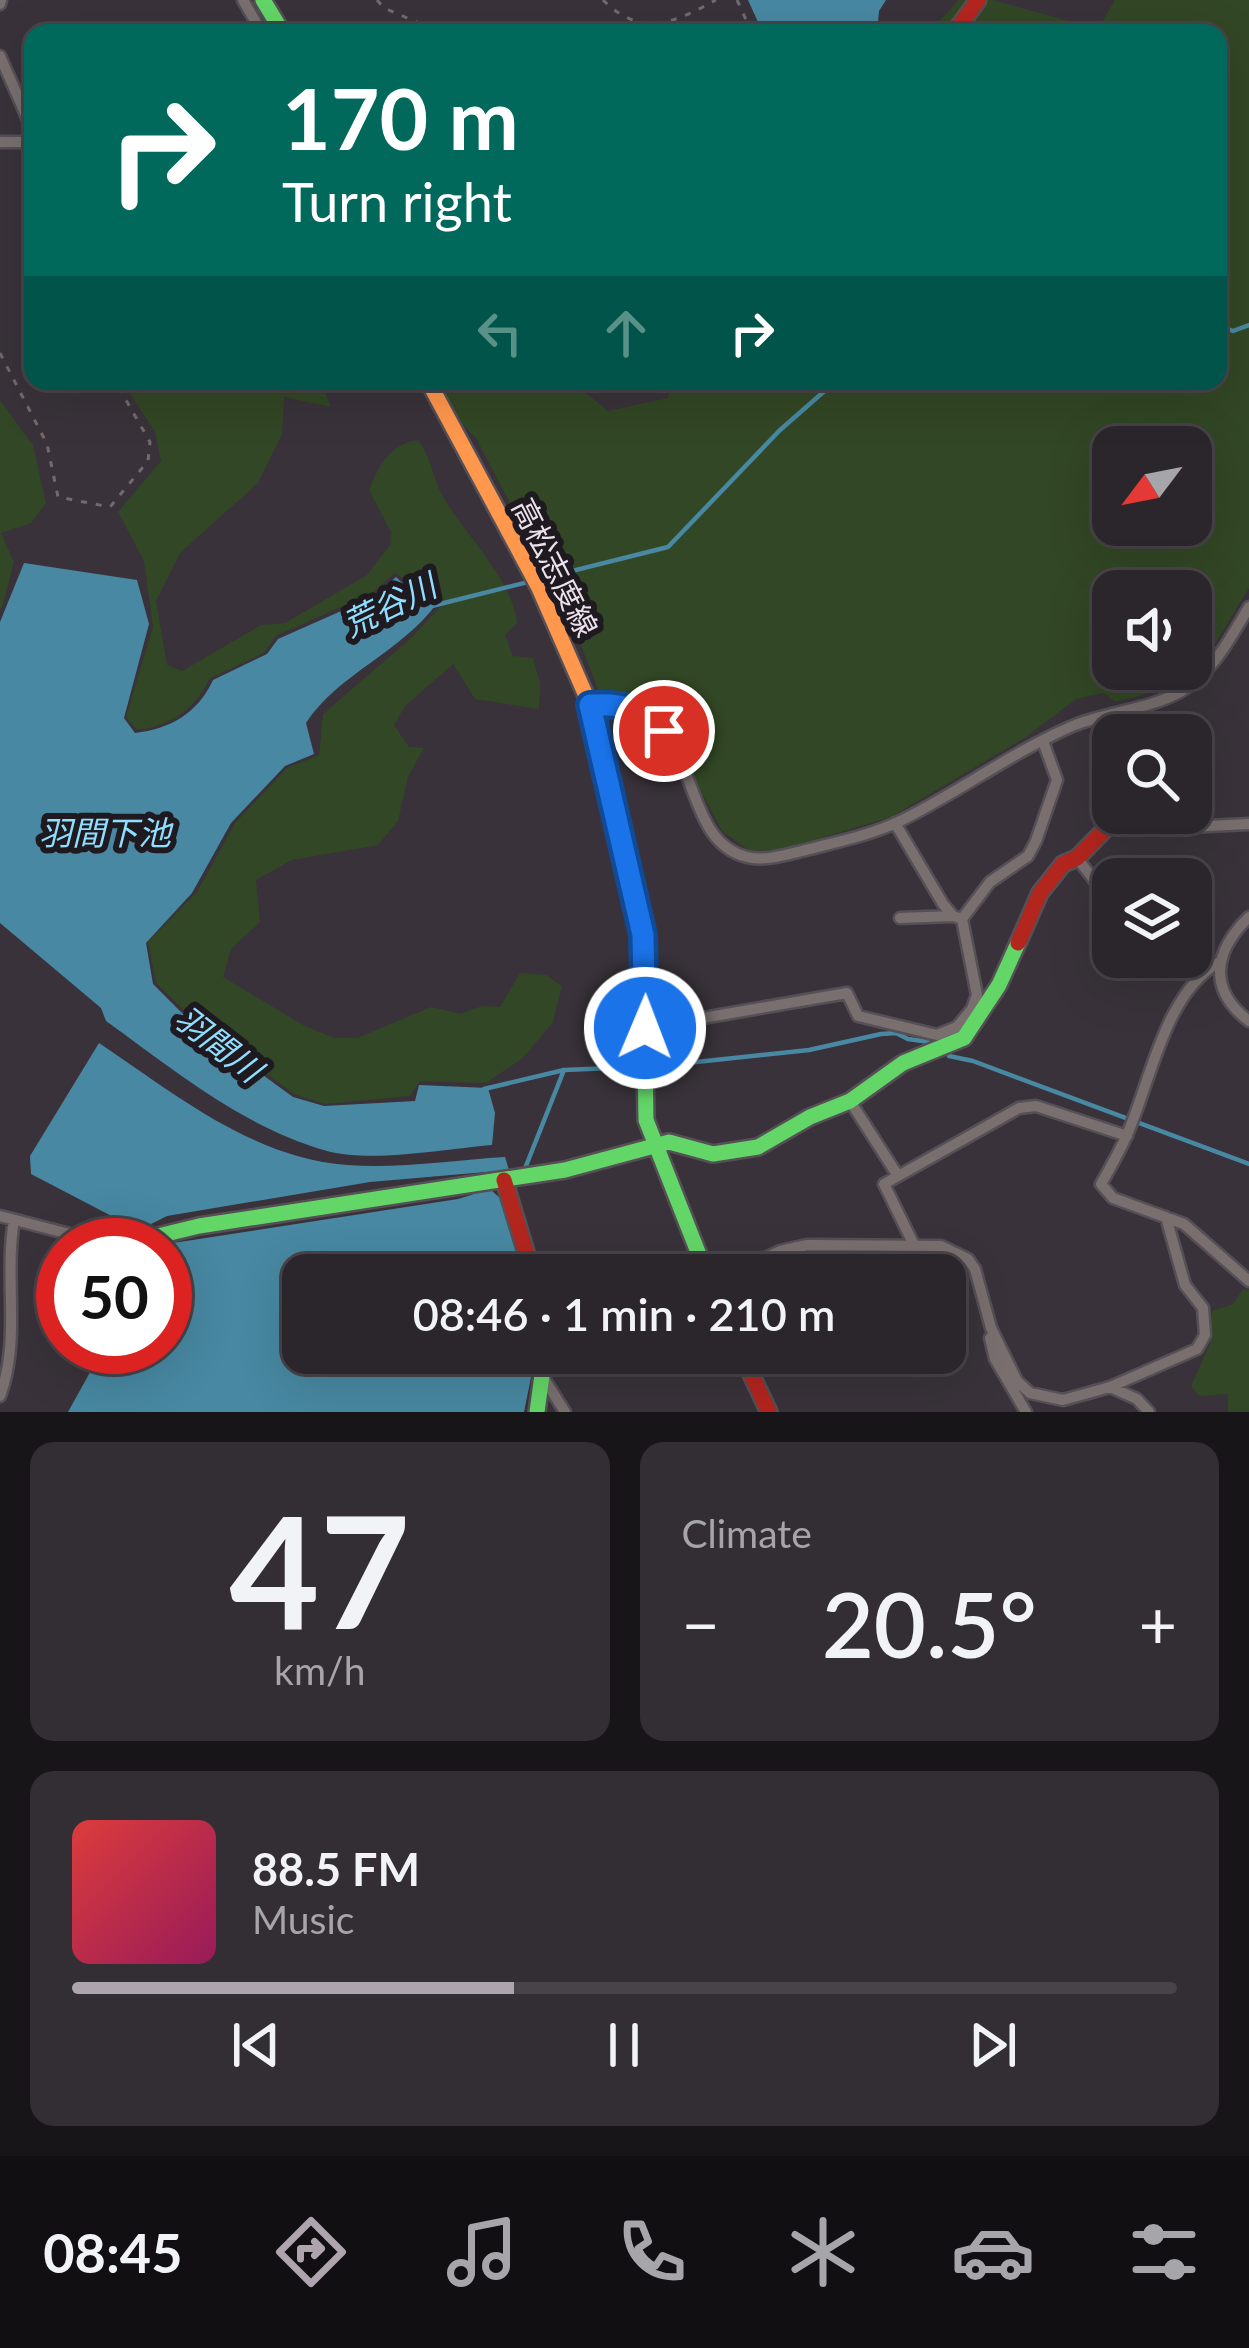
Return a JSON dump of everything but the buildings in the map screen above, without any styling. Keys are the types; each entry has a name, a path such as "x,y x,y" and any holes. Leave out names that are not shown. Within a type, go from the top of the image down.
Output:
{"street":[{"path":"0,56 24,110"},
{"name":"高松志度線","path":"433,390 539,588 590,705 643,935 646,1120 698,1254"},
{"path":"590,705 619,703 643,711 664,731 723,846 748,858 777,857 896,823 1078,724 1178,693 1207,671 1249,607"},
{"path":"900,918 958,917 990,882 1028,856 1058,780 1043,741"},
{"path":"896,823 958,917 977,994 950,1039"},
{"path":"1212,825 1249,824"},
{"path":"192,1228 591,1165 669,1142 713,1154 743,1152 850,1101 903,1064 976,1026 1040,893 1063,865 1100,834"},
{"path":"1077,858 1092,877"},
{"path":"1249,917 1224,948 1221,961 1227,999 1249,1022"},
{"path":"1212,966 1221,961"},
{"path":"1199,978 1176,1010 1131,1126 1101,1184 1113,1198 1166,1216 1200,1236 1249,1281"},
{"path":"645,1028 847,994 858,1016 950,1039"},
{"path":"850,1101 898,1176"},
{"path":"914,1245 884,1184 1026,1105 1131,1126"},
{"path":"504,1180 527,1254"},
{"path":"0,1216 36,1225"},
{"path":"991,1328 1017,1381 1030,1393 1063,1400 1110,1387 1197,1349 1205,1335 1203,1308 1185,1285 1166,1216"},
{"path":"0,1396 10,1348 8,1257 14,1220"},
{"path":"775,1254 807,1245 914,1245 941,1246 968,1259 983,1293 995,1359 1026,1412"},
{"path":"537,1412 544,1374"},
{"path":"751,1374 769,1412"},
{"path":"543,1377 565,1412"},
{"path":"1110,1387 1127,1393 1149,1412"}],"path":[{"path":"377,0 384,8 421,24"},
{"path":"603,0 630,20 656,23 675,22 716,0"},
{"path":"0,353 47,444 58,497 110,507 148,461 150,442 120,390"}],"green space":[{"path":"959,0 992,0 1080,24 936,24"},
{"path":"1115,0 1249,0 1249,588 1212,649 1212,570 1092,570 1092,690 1152,690 1150,693 1115,702 1104,693 1076,699 1026,737 891,817 780,850 750,851 722,831 658,712 600,694 571,620 476,438 460,422 444,390 580,390 608,411 668,398 670,390 1227,390 1227,24 1101,24"},
{"path":"128,390 324,390 331,407 284,397 282,434 258,483 180,553 156,601 167,665 182,671 261,625 285,623 367,575 390,545 391,532 369,490 387,457 418,440 445,500 507,591 517,623 505,635 513,656 533,658 540,683 539,709 475,699 453,664 405,706 394,725 409,747 424,748 408,777 398,821 378,845 292,860 256,880 260,922 231,949 223,977 303,1025 334,1038 357,1038 431,1007 460,1014 482,1006 500,1007 520,973 546,975 562,986 553,1022 523,1058 486,1083 420,1081 410,1096 325,1104 294,1094 195,1021 156,983 148,942 197,892 235,823 287,768 319,755 323,714 443,604 395,573 372,593 276,636 264,653 209,679 180,714 137,730 126,717 153,627 144,561 118,512 161,461 155,432"},
{"path":"0,400 33,445 46,503 31,523 1,533 14,562 2,608 0,608"},
{"path":"1243,1289 1249,1290 1249,1412 1228,1412 1228,1394 1199,1396 1191,1386 1209,1346 1212,1311 1233,1304"}],"water":[{"path":"748,0 886,0 878,24 759,24"},
{"name":"羽間下池","path":"24,563 137,580 149,624 124,718 135,733 182,717 213,680 267,654 278,639 375,596 396,577 411,591 437,603 407,635 319,706 306,723 314,754 285,766 231,823 192,893 146,943 153,984 192,1023 293,1097 324,1106 415,1101 419,1085 488,1088 495,1113 492,1145 345,1154 267,1128 211,1096 106,1021 101,1008 0,923 0,622"},
{"path":"99,1043 185,1102 279,1150 312,1160 366,1166 505,1157 509,1170 370,1182 163,1218 115,1218 31,1174 30,1156"},
{"path":"490,1189 502,1200 519,1254 282,1254 282,1374 532,1374 524,1412 68,1412 89,1374 192,1374 192,1240 458,1199"}],"waterway":[{"name":"荒谷川","path":"1227,329 1249,325"},
{"name":"荒谷川","path":"432,606 668,547 780,430 826,390"},
{"name":"羽間川","path":"659,1066 809,1050 881,1034 936,1043"},
{"name":"羽間川","path":"949,1056 1249,1164"},
{"name":"羽間川","path":"484,1089 564,1070 636,1067"},
{"path":"524,1171 564,1070"}],"traffic: fast":[{"path":"263,0 278,24"},
{"path":"192,1228 565,1170 669,1142 713,1154 758,1147 850,1101 903,1063 964,1038 999,985 1018,943"},
{"path":"645,1055 646,1120 699,1254"},
{"path":"537,1412 542,1374"}],"traffic: slow":[{"path":"433,390 539,588 590,705 643,935 645,1055"}],"traffic: jam":[{"path":"961,24 978,0"},
{"path":"1018,943 1040,893 1063,864 1077,858 1100,834"},
{"path":"504,1180 527,1254"},
{"path":"751,1374 769,1412"}],"route":[{"path":"645,1028 643,935 590,705 619,703 643,711 664,731"}]}
